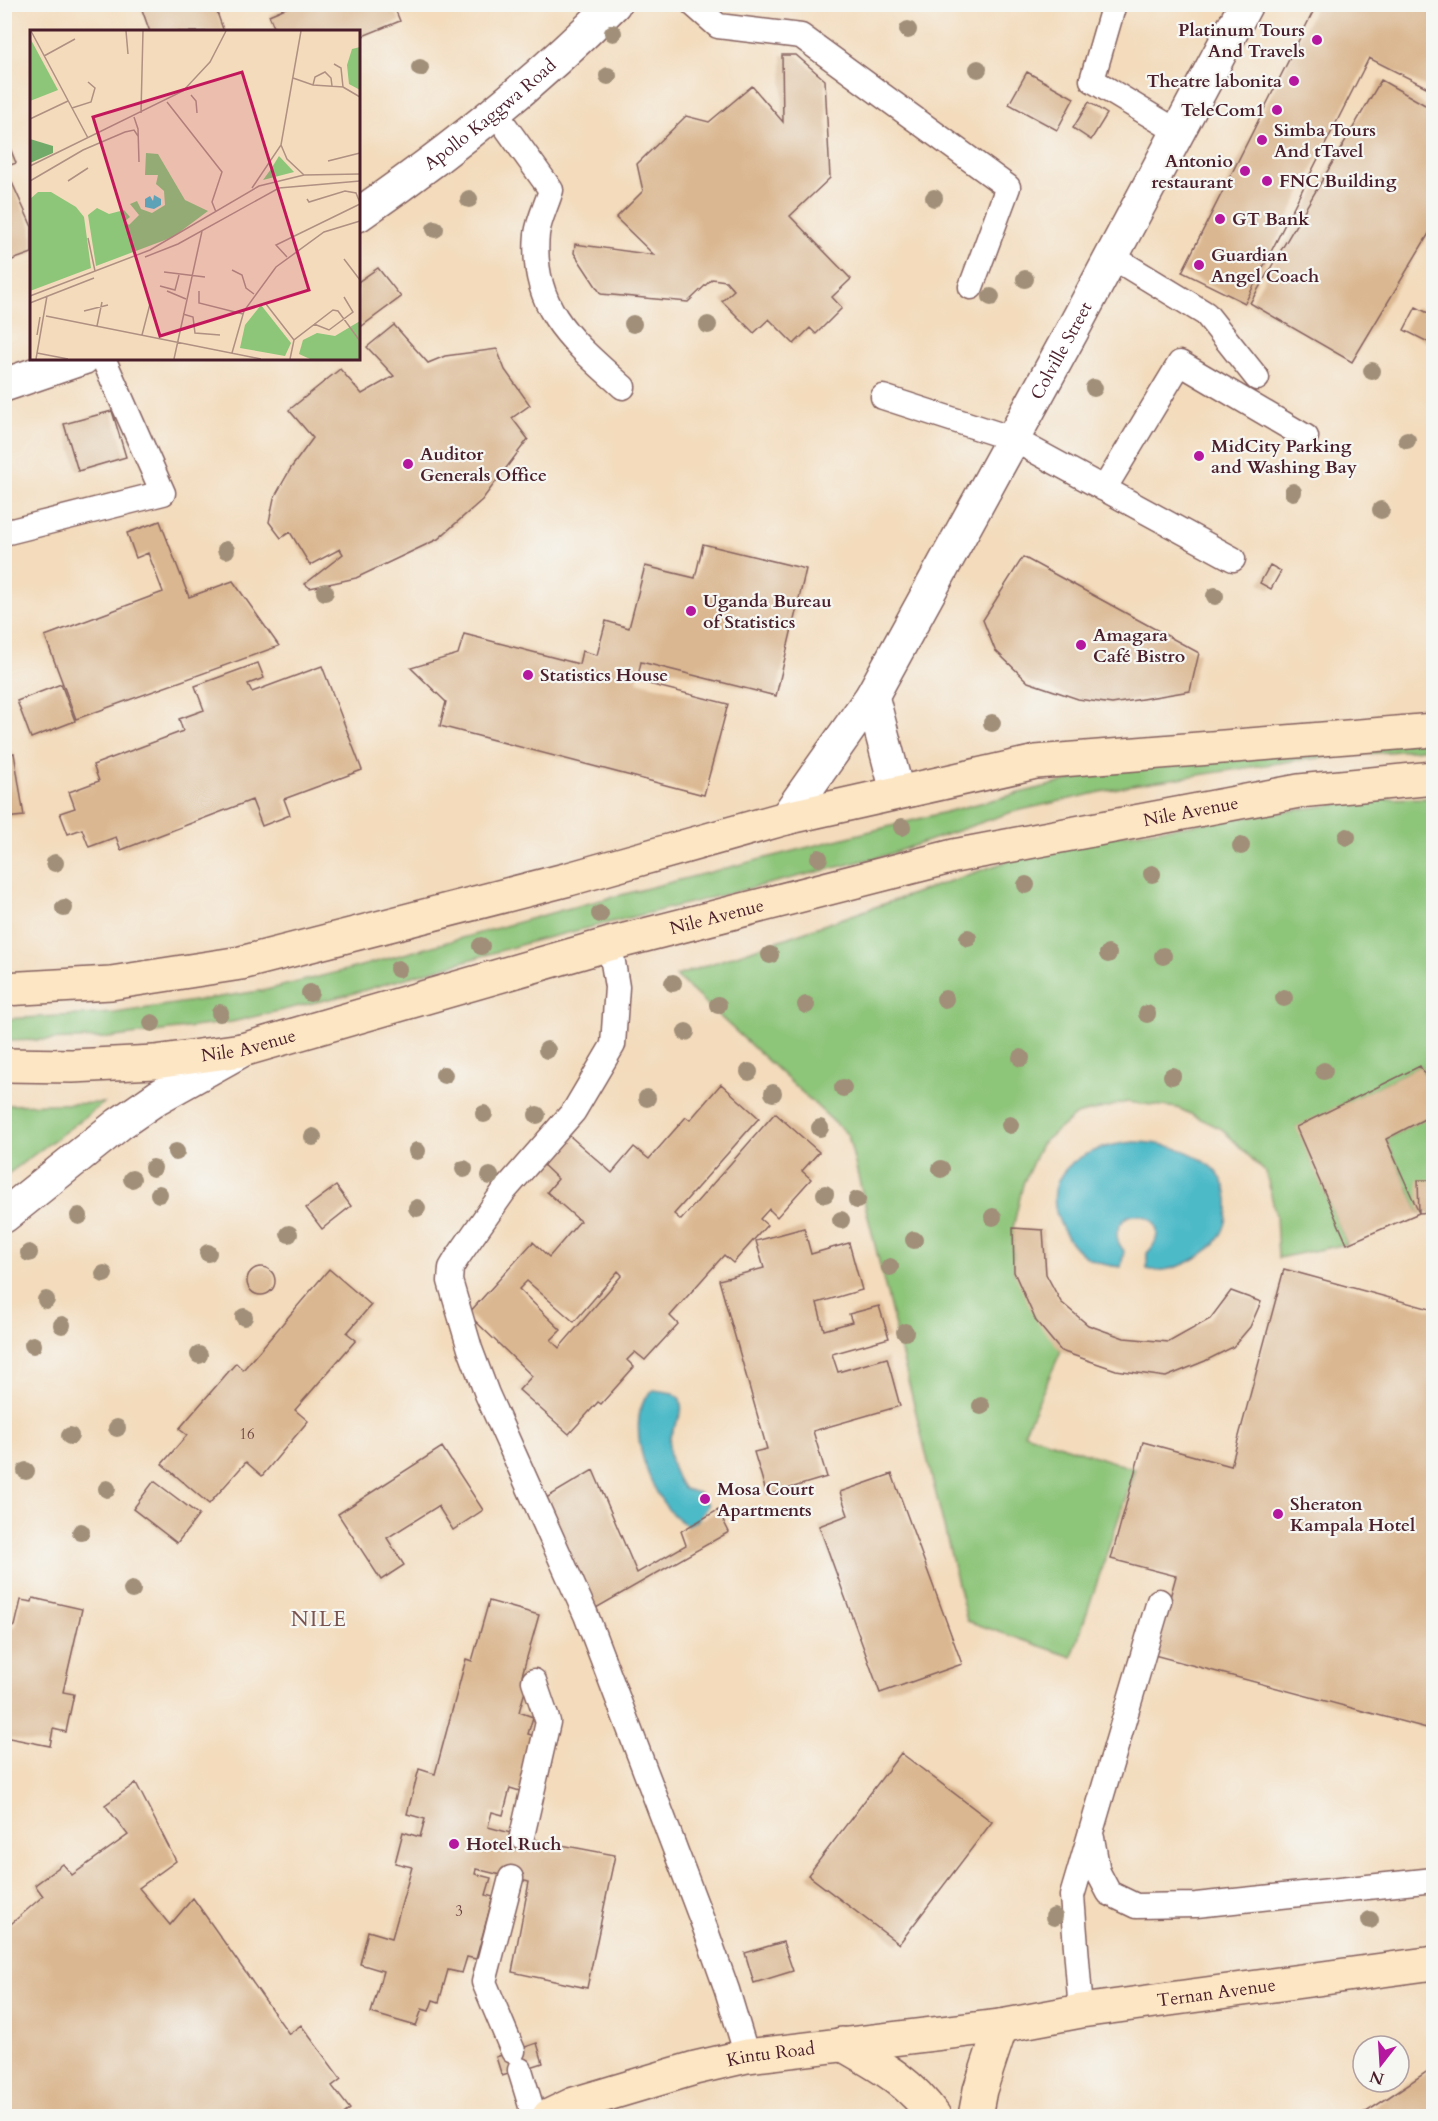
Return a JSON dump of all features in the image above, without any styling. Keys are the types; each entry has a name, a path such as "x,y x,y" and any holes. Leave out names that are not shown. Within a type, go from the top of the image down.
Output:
{"main road":[{"path":"4,989 111,983 241,963 558,882 786,818 897,791 1036,762 1434,730"},
{"name":"Nile Avenue","path":"4,1065 72,1066 155,1062 242,1050 610,944 954,856 1299,791 1434,778"},
{"name":"Ternan Avenue","path":"1001,2026 1081,2011 1434,1963"},
{"path":"975,2116 980,2090 1001,2026"},
{"name":"Kintu Road","path":"549,2116 574,2104 695,2068 747,2056 1001,2026"},
{"path":"842,2044 898,2076 920,2097 934,2116"}],"street":[{"name":"Apollo Kaggwa Road","path":"360,214 409,180 495,112 573,45 614,4"},
{"name":"Colville Street","path":"786,818 872,696 1013,439 1246,4"},
{"path":"4,385 77,360"},
{"path":"872,696 897,791"},
{"path":"4,1216 18,1202 135,1113 158,1097 242,1050"}],"lane":[{"path":"693,4 718,26 801,36 1008,187 971,287"},
{"path":"1114,4 1092,80 1178,132"},
{"path":"495,112 551,190 537,232 537,258 540,282 552,313 571,340 623,387"},
{"path":"1111,256 1206,314 1257,378"},
{"path":"4,532 163,493 104,360"},
{"path":"1104,489 1180,363 1306,437"},
{"path":"883,397 1013,439 1233,560"},
{"path":"610,944 617,987 613,1046 574,1111 504,1191 451,1269 450,1281 470,1349 487,1394 586,1615 705,1928 747,2056"},
{"path":"1081,2011 1072,1896 1159,1601"},
{"path":"522,1836 548,1722 534,1681"},
{"path":"1091,1833 1098,1872 1109,1893 1136,1906 1196,1905 1434,1880"},
{"path":"511,1878 484,1982 517,2061 534,2116"}],"green space":[{"path":"1433,729 1433,748 1299,760 1132,785 1012,812 887,855 534,941 351,994 232,1022 108,1038 5,1041 5,1019 115,1013 266,990 562,910 1106,771"},
{"path":"1433,798 1433,1092 1420,1066 1297,1127 1347,1244 1278,1258 1276,1216 1266,1173 1222,1129 1178,1108 1127,1102 1076,1115 1041,1144 1023,1184 1013,1228 1014,1272 1061,1351 1024,1433 1135,1469 1072,1657 967,1621 848,1135 676,976 1057,844 1372,799"},
{"path":"104,1103 5,1176 5,1105"},
{"path":"1433,1114 1433,1212 1419,1213 1386,1139"}],"water":[{"path":"1135,1142 1170,1147 1202,1160 1214,1170 1223,1183 1228,1198 1225,1225 1215,1244 1191,1261 1175,1268 1147,1269 1147,1253 1153,1246 1157,1231 1151,1220 1145,1217 1128,1216 1118,1228 1118,1242 1124,1251 1121,1267 1094,1261 1085,1256 1069,1239 1058,1217 1055,1205 1057,1183 1070,1165 1090,1152 1113,1145"},
{"path":"654,1390 673,1393 680,1399 681,1414 669,1441 672,1463 684,1489 699,1493 708,1505 698,1520 688,1525 675,1516 663,1502 644,1462 639,1440 639,1419 643,1402"}],"building":[{"path":"140,4 214,4 223,30 149,30"},
{"path":"295,4 393,4 400,21 360,37 360,30 275,30 269,15"},
{"name":"FNC Building","path":"1317,4 1434,5 1434,91 1369,58 1245,303 1182,272"},
{"path":"782,55 796,55 825,80 830,178 790,216 851,279 832,297 842,308 816,334 810,328 794,344 769,319 754,333 722,301 734,290 726,281 712,279 688,302 601,294 574,253 575,244 654,255 616,218 643,191 637,164 686,116 709,122 752,86 783,122"},
{"path":"1027,72 1074,98 1057,130 1009,104"},
{"path":"1381,80 1434,110 1434,225 1352,362 1250,303"},
{"path":"1089,102 1107,114 1091,140 1073,128"},
{"path":"4,133 16,163 5,167 30,223 30,254 4,263"},
{"path":"378,268 401,297 362,326 360,324 360,281"},
{"path":"1416,307 1434,316 1434,345 1404,330"},
{"path":"394,325 428,363 445,356 497,349 505,370 530,405 512,418 528,439 482,500 438,539 356,578 310,588 305,584 343,554 340,549 310,565 290,532 281,538 269,522 274,498 291,468 313,438 289,410 340,369 362,394 394,376 367,347"},
{"path":"112,411 126,457 78,471 64,424"},
{"path":"160,521 189,597 233,581 279,646 76,719 45,636 163,592 148,553 136,558 127,533"},
{"name":"Statistics House","path":"703,544 806,569 776,696 641,662 637,681 728,704 704,795 440,726 446,702 411,668 458,654 464,634 579,664 582,651 597,655 606,621 629,628 645,566 695,578"},
{"path":"1023,557 1199,653 1190,691 1112,704 1078,699 1028,682 995,650 983,620"},
{"path":"1270,565 1281,571 1271,589 1260,583"},
{"path":"258,663 264,678 248,684 252,692 322,666 362,770 284,799 290,815 262,826 252,800 121,850 116,837 89,847 82,829 68,834 60,813 75,808 69,792 99,781 93,765 183,731 179,719 204,710 195,686"},
{"path":"61,684 75,721 31,738 17,701"},
{"path":"14,753 24,816 4,818 4,755"},
{"path":"1420,1066 1434,1092 1434,1114 1386,1139 1419,1213 1347,1244 1296,1127"},
{"path":"721,1084 759,1118 674,1214 681,1220 775,1113 819,1152 802,1171 811,1179 777,1217 769,1209 760,1219 767,1225 733,1263 724,1255 670,1316 678,1324 645,1360 635,1352 627,1360 634,1367 601,1404 598,1402 569,1434 519,1390 532,1376 468,1314 533,1242 549,1257 580,1221 547,1192 558,1179 537,1159 563,1130 612,1173 634,1147 649,1159 686,1117 690,1120","holes":["618,1271 622,1275 559,1348 551,1340 561,1330 519,1289 527,1281 574,1322"]},
{"path":"1418,1180 1434,1180 1434,1212 1419,1213"},
{"path":"336,1186 351,1206 322,1229 306,1208"},
{"path":"804,1228 811,1254 849,1243 862,1290 817,1303 824,1330 852,1322 849,1314 879,1306 889,1338 832,1354 838,1372 887,1358 900,1406 813,1431 827,1477 767,1495 754,1452 767,1449 719,1280 764,1268 756,1241"},
{"path":"1013,1228 1043,1230 1046,1274 1061,1302 1088,1325 1124,1338 1169,1342 1210,1319 1231,1291 1261,1302 1250,1327 1233,1347 1205,1361 1166,1377 1116,1370 1061,1351 1036,1321 1014,1272"},
{"path":"261,1267 271,1271 275,1281 271,1291 261,1295 251,1291 247,1281 251,1271"},
{"path":"329,1269 371,1305 347,1333 356,1340 295,1410 308,1421 262,1476 246,1462 209,1504 162,1464 187,1435 179,1429 236,1363 243,1370"},
{"name":"Sheraton Kampala Hotel","path":"1284,1269 1434,1310 1434,1730 1154,1655 1176,1576 1111,1559 1143,1442 1231,1466"},
{"path":"442,1447 483,1510 453,1530 438,1506 387,1538 404,1565 381,1580 338,1514"},
{"path":"593,1470 637,1573 686,1545 681,1531 718,1510 729,1532 596,1608 541,1501"},
{"path":"892,1474 962,1664 880,1693 819,1526 848,1515 840,1492"},
{"path":"154,1481 199,1515 177,1543 133,1509"},
{"path":"33,1598 82,1609 63,1692 74,1694 66,1732 53,1729 50,1746 4,1737 4,1654 10,1656 4,1653 4,1630 15,1626 21,1600 32,1602"},
{"path":"489,1601 539,1615 522,1675 529,1677 519,1712 533,1717 528,1734 538,1737 523,1792 510,1788 503,1815 492,1812 488,1827 540,1841 615,1855 587,1988 512,1972 529,1882 476,1869 475,1874 491,1878 486,1895 493,1897 476,1959 467,1957 462,1973 448,1970 439,2002 433,2000 429,2011 422,2009 416,2026 371,2013 383,1971 360,1964 368,1931 392,1938 412,1867 395,1863 403,1832 420,1837 425,1819 407,1814 419,1769 435,1774 466,1659 472,1661"},
{"path":"901,1753 992,1822 899,1944 808,1875"},
{"path":"136,1783 176,1861 139,1888 170,1925 193,1898 289,2034 301,2025 341,2079 332,2086 350,2109 341,2116 4,2116 4,1930 43,1896 35,1885 63,1864 72,1875 128,1835 105,1805"},
{"path":"783,1942 793,1971 754,1983 745,1953"},
{"path":"537,2043 543,2063 502,2076 496,2057"},
{"path":"1434,2067 1434,2116 1360,2116 1394,2094 1411,2094 1411,2082"}],"place":[{"name":"Platinum Tours And Travels","path":"1317,40"},
{"name":"Theatre labonita","path":"1294,81"},
{"name":"TeleCom1","path":"1277,110"},
{"name":"Simba Tours And tTavel","path":"1262,140"},
{"name":"Antonio restaurant","path":"1245,171"},
{"name":"FNC Building","path":"1267,181"},
{"name":"GT Bank","path":"1220,219"},
{"name":"Guardian Angel Coach","path":"1199,265"},
{"name":"MidCity Parking and Washing Bay","path":"1199,456"},
{"name":"Auditor Generals Office","path":"408,464"},
{"name":"Uganda Bureau of Statistics","path":"691,611"},
{"name":"Amagara Café Bistro","path":"1081,645"},
{"name":"Statistics House","path":"528,675"},
{"name":"Mosa Court Apartments","path":"705,1499"},
{"name":"Sheraton Kampala Hotel","path":"1278,1514"},
{"name":"Hotel Ruch","path":"454,1844"}],"district":[{"name":"NILE","path":"319,1619"}]}
